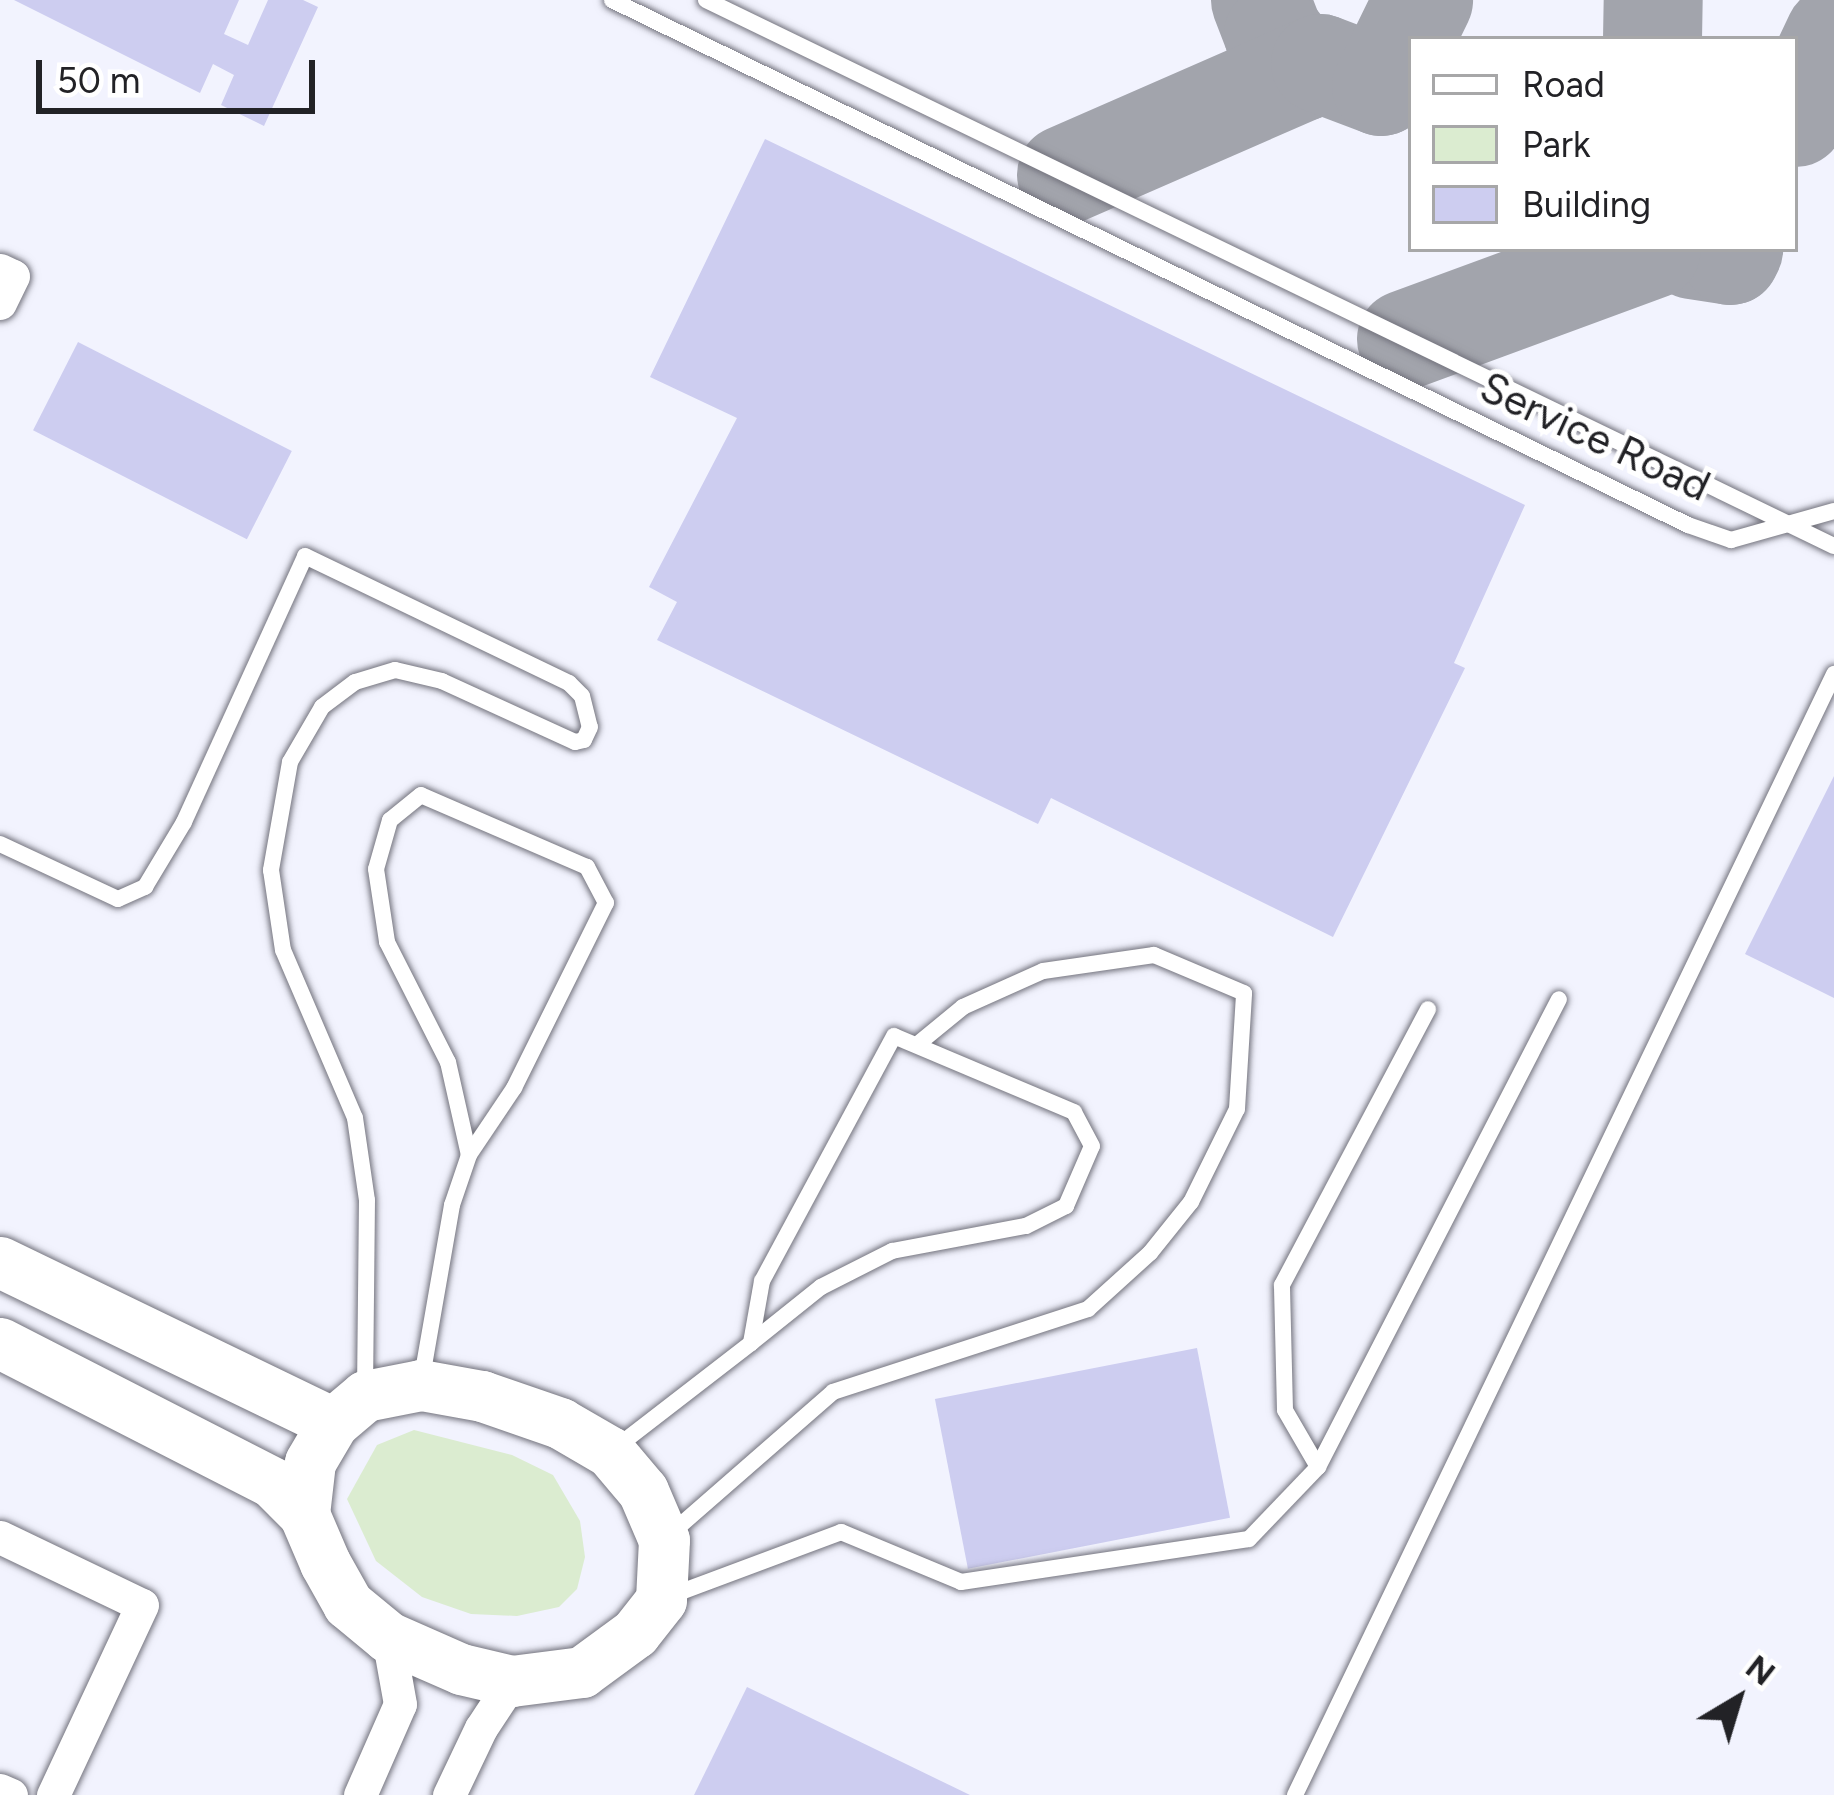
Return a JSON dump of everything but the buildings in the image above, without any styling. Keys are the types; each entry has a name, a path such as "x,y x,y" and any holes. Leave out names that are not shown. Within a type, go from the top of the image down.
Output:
{"main road":[{"path":"0,1262 349,1409"},
{"path":"0,1343 273,1483 304,1514 348,1604 388,1637 461,1669 512,1682 582,1672 634,1633 661,1600 664,1540 644,1491 610,1453 560,1424 482,1396 421,1384 349,1409 310,1462 304,1514"}],"street":[{"path":"0,270 13,276 0,303"},
{"path":"0,1537 142,1605 52,1795"},
{"path":"360,1795 400,1704 388,1637"},
{"path":"449,1795 481,1728 512,1682"},
{"path":"0,1790 11,1795"}],"lane":[{"name":"Service Road","path":"613,0 1688,524 1731,539 1791,526"},
{"name":"Service Road","path":"706,0 1791,526"},
{"path":"1791,526 1834,511"},
{"path":"1791,526 1834,546"},
{"path":"0,844 118,899 145,887 184,822 305,556 569,683 582,696 590,727 584,740 575,742 442,682 395,670 355,682 322,707 290,762 271,870 283,950 356,1118 368,1200 349,1409"},
{"path":"1295,1795 1834,674"},
{"path":"421,1384 452,1204 469,1156 514,1088 606,903 587,867 421,794 390,820 376,868 387,942 448,1062 469,1156"},
{"path":"664,1540 833,1392 1088,1309 1150,1253 1192,1202 1237,1109 1244,993 1154,955 1043,971 963,1007 919,1043"},
{"path":"661,1600 841,1532 961,1582 1249,1538 1318,1467 1559,999"},
{"path":"1318,1467 1285,1410 1282,1285 1428,1009"},
{"path":"610,1453 752,1343 821,1287 892,1251 1026,1226 1066,1206 1092,1146 1074,1112 894,1036 762,1281 752,1343"}],"green space":[{"path":"414,1430 512,1455 553,1475 580,1521 585,1557 577,1589 559,1607 517,1616 471,1614 422,1597 376,1561 347,1499 377,1445"}],"taxiway":[{"path":"1260,0 1273,34 1302,71"},
{"path":"1066,174 1320,63 1381,86 1423,0"},
{"path":"1652,36 1653,0"},
{"path":"1798,111 1834,35"},
{"path":"1406,339 1643,252"},
{"path":"1711,252 1732,252"}]}
